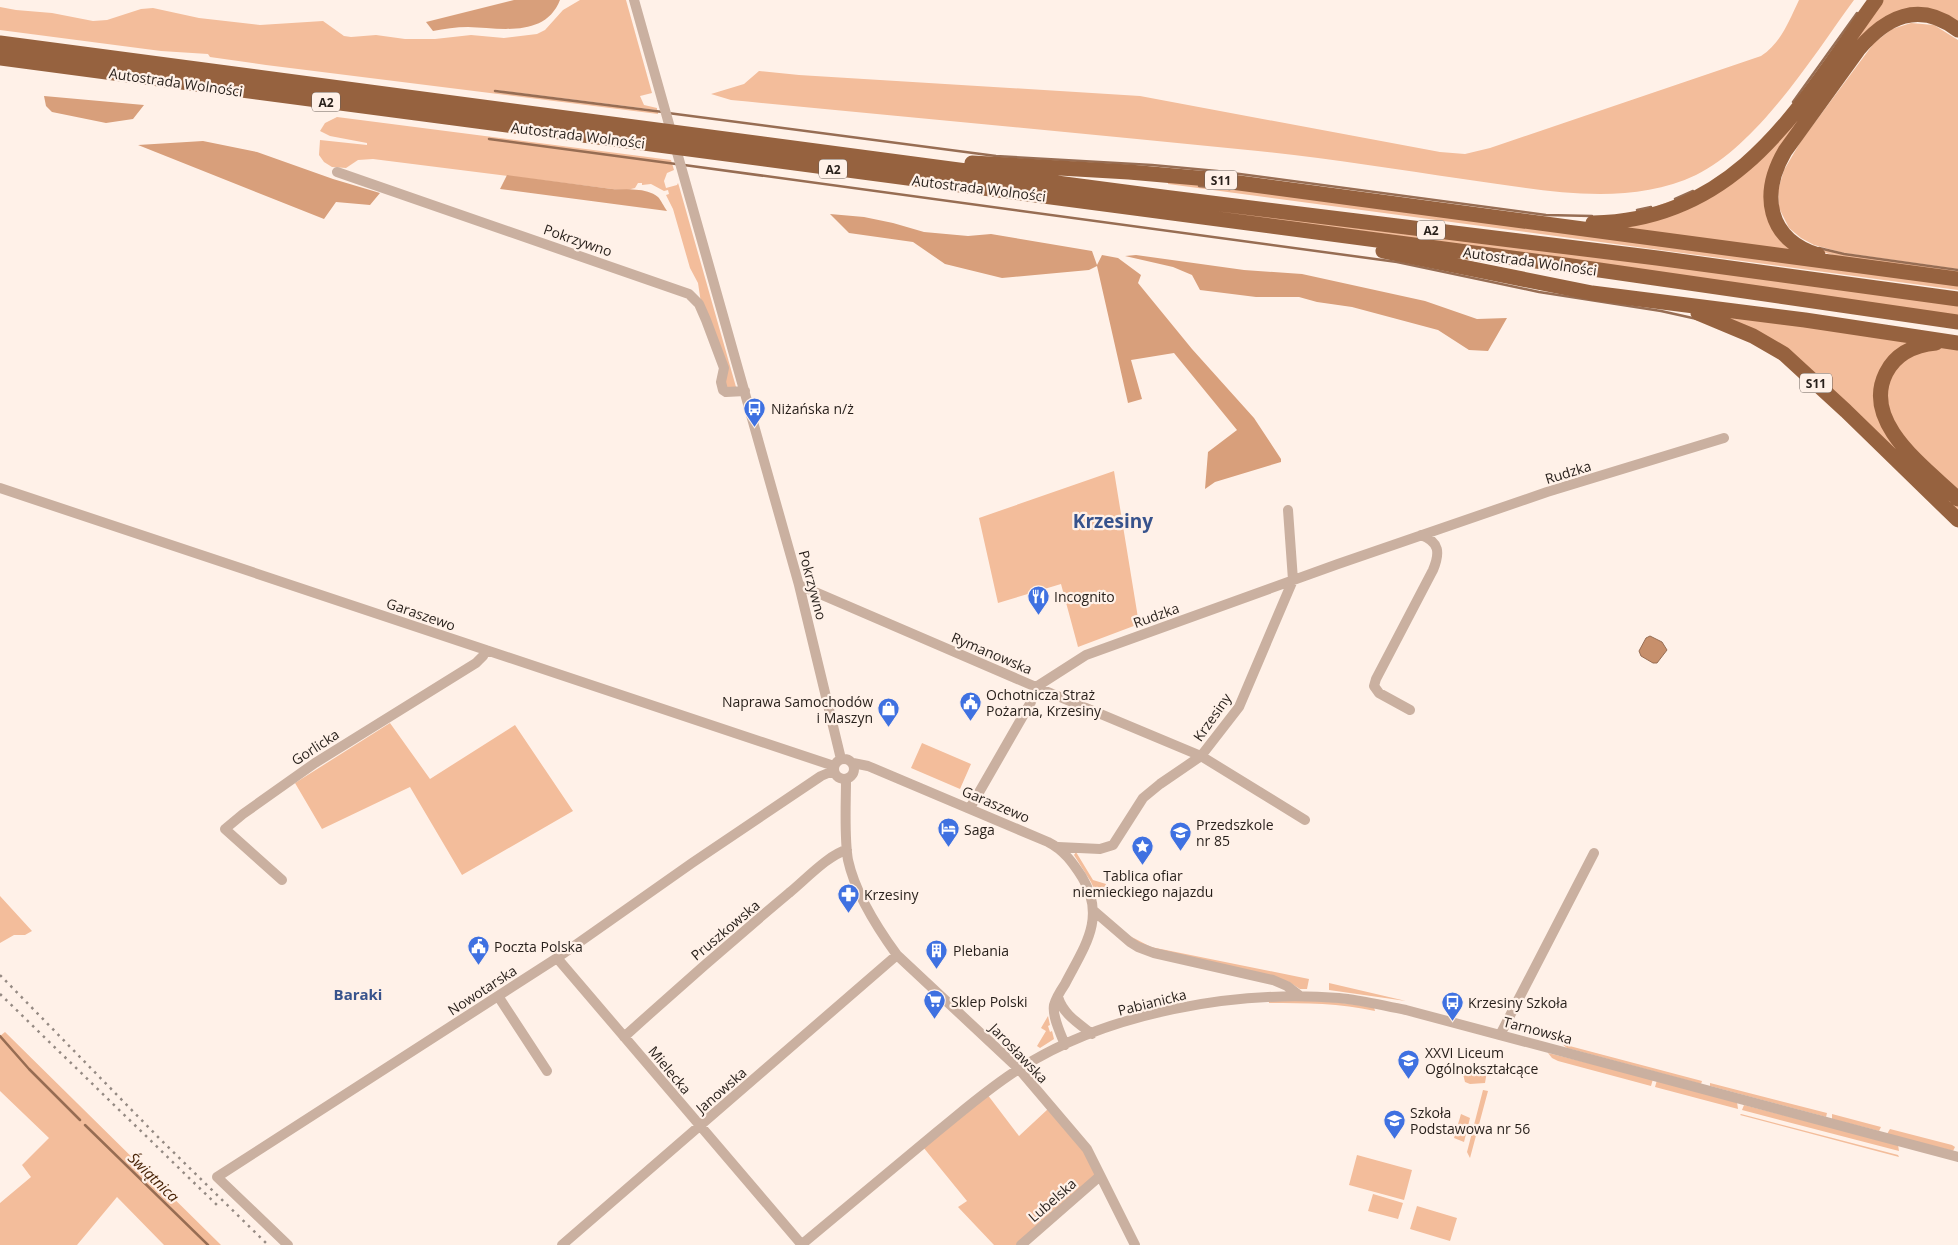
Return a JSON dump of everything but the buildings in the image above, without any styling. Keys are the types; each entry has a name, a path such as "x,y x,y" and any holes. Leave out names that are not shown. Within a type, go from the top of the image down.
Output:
{"highway":[{"path":"1536,222 1599,223 1641,217 1688,201 1723,182 1758,154 1782,129 1876,0"},
{"path":"1873,267 1813,253 1787,237 1776,222 1772,210 1770,190 1774,173 1785,151 1846,66 1868,38 1878,29 1899,18 1922,15 1942,20 1958,30"},
{"name":"Autostrada Wolności","path":"0,43 904,163 1667,259 1958,299"},
{"name":"Autostrada Wolności","path":"0,58 1302,230 1671,280 1958,322"},
{"name":"S11","path":"904,163 981,163 1167,174 1958,279"},
{"name":"S11","path":"1302,230 1370,248 1529,281 1640,300 1700,314 1753,336 1784,354 1846,411 1958,520"},
{"path":"1640,300 1805,320 1958,343"},
{"path":"1958,343 1941,342 1923,345 1908,350 1899,356 1881,384 1880,400 1886,422 1895,437 1958,499"}],"street":[{"name":"Pokrzywno","path":"634,0 799,585 836,765"},
{"name":"Pokrzywno","path":"337,172 689,294 701,308 724,368 721,382 723,390 726,392 745,391"},
{"name":"Rudzka","path":"1036,688 1086,655 1420,535 1547,492 1724,438"},
{"name":"Garaszewo","path":"0,488 836,765"},
{"path":"1288,510 1293,580"},
{"path":"1410,710 1379,693 1374,686 1376,678 1433,570 1438,556 1436,546 1430,538 1420,535"},
{"name":"Krzesiny","path":"1058,847 1100,849 1113,846 1143,798 1201,756 1239,707 1293,580"},
{"name":"Rymanowska","path":"799,585 1036,688 1201,756 1305,820"},
{"name":"Gorlicka","path":"282,880 225,829 243,814 342,745 476,662 483,656 486,650"},
{"path":"970,808 1031,702 1036,688"},
{"path":"848,759 853,764 853,775 846,779 839,778 836,765 848,759"},
{"name":"Garaszewo","path":"853,764 868,766 1058,847 1068,857 1083,879 1089,890 1094,911"},
{"name":"Nowotarska","path":"288,1245 217,1177 557,958 836,765"},
{"name":"Jarosławska","path":"846,779 847,850 851,870 860,893 885,938 897,955 1019,1069 1087,1148 1135,1245"},
{"name":"Pruszkowska","path":"624,1037 766,912 837,853 847,850"},
{"path":"1500,1035 1594,853"},
{"path":"1065,1045 1054,1005 1084,946 1092,924 1094,911"},
{"name":"Tarnowska","path":"1094,911 1138,947 1154,953 1273,980 1287,986 1300,996 1341,998 1428,1015 1958,1158"},
{"name":"Janowska","path":"562,1245 897,955"},
{"name":"Mielecka","path":"557,958 801,1245"},
{"path":"498,996 547,1071"},
{"name":"Pabianicka","path":"1019,1069 1065,1045 1145,1016 1198,1004 1252,997 1300,996"},
{"path":"1058,997 1065,1012 1092,1034"},
{"path":"801,1245 992,1087 1019,1069"},
{"name":"Lubelska","path":"1021,1245 1100,1176"}],"shaded area":[{"path":"514,0 560,0 553,12 533,26 507,29 464,27 433,31 426,22"},
{"path":"580,0 626,0 652,93 640,96 644,105 657,108 657,110 495,90 495,92 658,112 658,114 266,65 210,57 208,54 161,51 0,30 0,7 52,13 93,21 107,20 141,9 153,8 199,18 260,25 323,21 344,36 351,37 376,35 405,39 435,39 471,35 504,38 537,34 545,30 563,10"},
{"path":"1799,0 1854,0 1803,72 1763,121 1719,161 1696,175 1668,185 1640,191 1610,194 1551,191 1284,154 731,100 711,94 744,84 759,71 1140,96 1440,152 1465,154 1490,148 1761,56 1779,38"},
{"path":"1880,0 1958,0 1958,23 1891,15 1765,189 1798,252 1602,226 1737,177"},
{"path":"1911,19 1938,22 1951,28 1958,38 1940,25 1921,21 1901,23 1878,37 1862,54 1787,160 1780,175 1776,196 1777,208 1787,229 1800,240 1814,247 1843,254 1958,271 1958,273 1836,256 1812,249 1797,241 1786,230 1775,209 1774,190 1778,174 1798,139 1871,41 1895,23"},
{"path":"1911,23 1934,25 1958,40 1958,269 1844,253 1814,245 1801,238 1789,228 1779,208 1778,190 1784,170 1801,141 1874,43 1892,29"},
{"path":"44,96 144,105 133,119 106,123 52,112 46,106"},
{"path":"337,117 671,160 674,170 667,173 664,181 666,188 678,183 736,387 727,388 701,303 698,283 690,268 673,209 666,195 669,194 668,190 664,191 651,184 642,185 642,183 638,183 635,188 627,190 612,189 373,159 358,160 346,168 332,167 324,162 319,155 320,140 367,145 367,143 330,136 320,131 325,123"},
{"path":"686,139 1663,264 1958,304 1958,317"},
{"path":"203,141 257,152 333,179 380,193 370,205 336,202 324,219 138,145"},
{"path":"507,175 612,189 642,190 658,197 667,211 500,189"},
{"path":"1168,179 1958,283 1958,290 1168,184"},
{"path":"830,214 864,217 924,232 968,236 991,234 1092,251 1097,265 1102,255 1118,258 1141,275 1138,283 1192,349 1254,418 1281,459 1281,462 1215,482 1205,489 1208,452 1237,430 1174,353 1131,360 1142,399 1128,403 1097,266 1089,270 1002,278 945,264 913,242 849,233"},
{"path":"1136,255 1244,270 1302,274 1425,301 1477,319 1507,318 1488,351 1469,350 1438,330 1352,307 1317,302 1299,297 1256,297 1200,290 1192,275 1173,267 1125,256"},
{"path":"1718,314 1916,340 1875,400 1958,505 1958,514 1811,373"},
{"path":"1935,347 1958,348 1958,493 1906,443 1890,420 1886,385 1902,360"},
{"path":"1114,471 1139,624 1078,647 1061,584 998,603 979,518"},
{"path":"1650,636 1662,642 1667,650 1657,663 1653,663 1641,656 1639,651 1646,638"},
{"path":"390,723 430,779 515,725 573,811 462,875 410,787 322,829 295,783"},
{"path":"922,743 971,764 960,789 911,768"},
{"path":"1076,852 1093,880 1106,884 1104,889 1095,891 1074,855"},
{"path":"0,896 32,931 25,935 14,935 0,943"},
{"path":"1128,935 1151,947 1309,979 1307,989 1300,989 1289,982 1150,948 1136,942"},
{"path":"1329,983 1406,1001 1329,990"},
{"path":"1269,1000 1326,1001 1374,1007 1375,1011 1309,1003 1269,1003"},
{"path":"1048,1016 1050,1025 1048,1026 1050,1032 1052,1031 1054,1039 1040,1048 1037,1046 1046,1031 1041,1028"},
{"path":"5,1032 221,1245 164,1245 117,1197 77,1245 0,1245 0,1203 31,1177 22,1165 49,1138 0,1091 0,1036"},
{"path":"1562,1044 1702,1081 1701,1084 1567,1048"},
{"path":"1548,1053 1653,1079 1651,1086 1558,1061"},
{"path":"1465,1066 1487,1071 1485,1083 1470,1084 1465,1082 1463,1074"},
{"path":"1657,1080 1737,1102 1738,1109 1655,1087"},
{"path":"1710,1083 1827,1113 1826,1117 1710,1086"},
{"path":"1483,1090 1488,1091 1470,1158 1467,1152"},
{"path":"987,1094 1019,1136 1048,1109 1084,1150 1099,1176 1017,1245 994,1245 958,1207 967,1201 923,1147"},
{"path":"1744,1105 1898,1145 1899,1151 1742,1110"},
{"path":"1461,1114 1470,1118 1464,1142 1454,1138"},
{"path":"1832,1114 1881,1127 1879,1131 1832,1119"},
{"path":"1740,1115 1898,1155 1899,1157"},
{"path":"1890,1129 1955,1147 1953,1151 1887,1134"},
{"path":"1357,1155 1412,1170 1404,1200 1349,1185"},
{"path":"1373,1194 1403,1203 1398,1219 1368,1211"},
{"path":"1417,1206 1457,1218 1450,1241 1410,1229"}],"waterway":[{"path":"1793,102 1857,13"},
{"path":"495,91 663,112"},
{"path":"668,113 996,156 1152,165 1217,171 1546,215 1592,216"},
{"path":"489,139 676,164"},
{"path":"684,165 1397,262 1539,292 1661,311 1697,319"},
{"path":"1199,186 1230,189"},
{"path":"1675,199 1693,191"},
{"path":"1637,210 1651,207"},
{"path":"1819,248 1844,254 1958,270"},
{"name":"Świątnica","path":"0,1036 29,1069 80,1120"},
{"name":"Świątnica","path":"85,1125 208,1245"}],"railway":[{"path":"0,975 159,1138 268,1245"},
{"path":"0,994 220,1208"}],"place":[{"name":"Niżańska n/ż","path":"755,427"},
{"name":"Incognito","path":"1038,615"},
{"name":"Ochotnicza Straż Pożarna, Krzesiny","path":"970,721"},
{"name":"Naprawa Samochodów i Maszyn","path":"889,728"},
{"name":"Saga","path":"948,848"},
{"name":"Przedszkole nr 85","path":"1180,851"},
{"name":"Tablica ofiar niemieckiego najazdu","path":"1143,866"},
{"name":"Krzesiny","path":"848,913"},
{"name":"Poczta Polska","path":"478,965"},
{"name":"Plebania","path":"937,969"},
{"name":"Sklep Polski","path":"935,1020"},
{"name":"Krzesiny Szkoła","path":"1452,1021"},
{"name":"XXVI Liceum Ogólnokształcące","path":"1409,1079"},
{"name":"Szkoła Podstawowa nr 56","path":"1394,1139"}],"district":[{"name":"Krzesiny","path":"1113,521"},
{"name":"Baraki","path":"358,994"}]}
